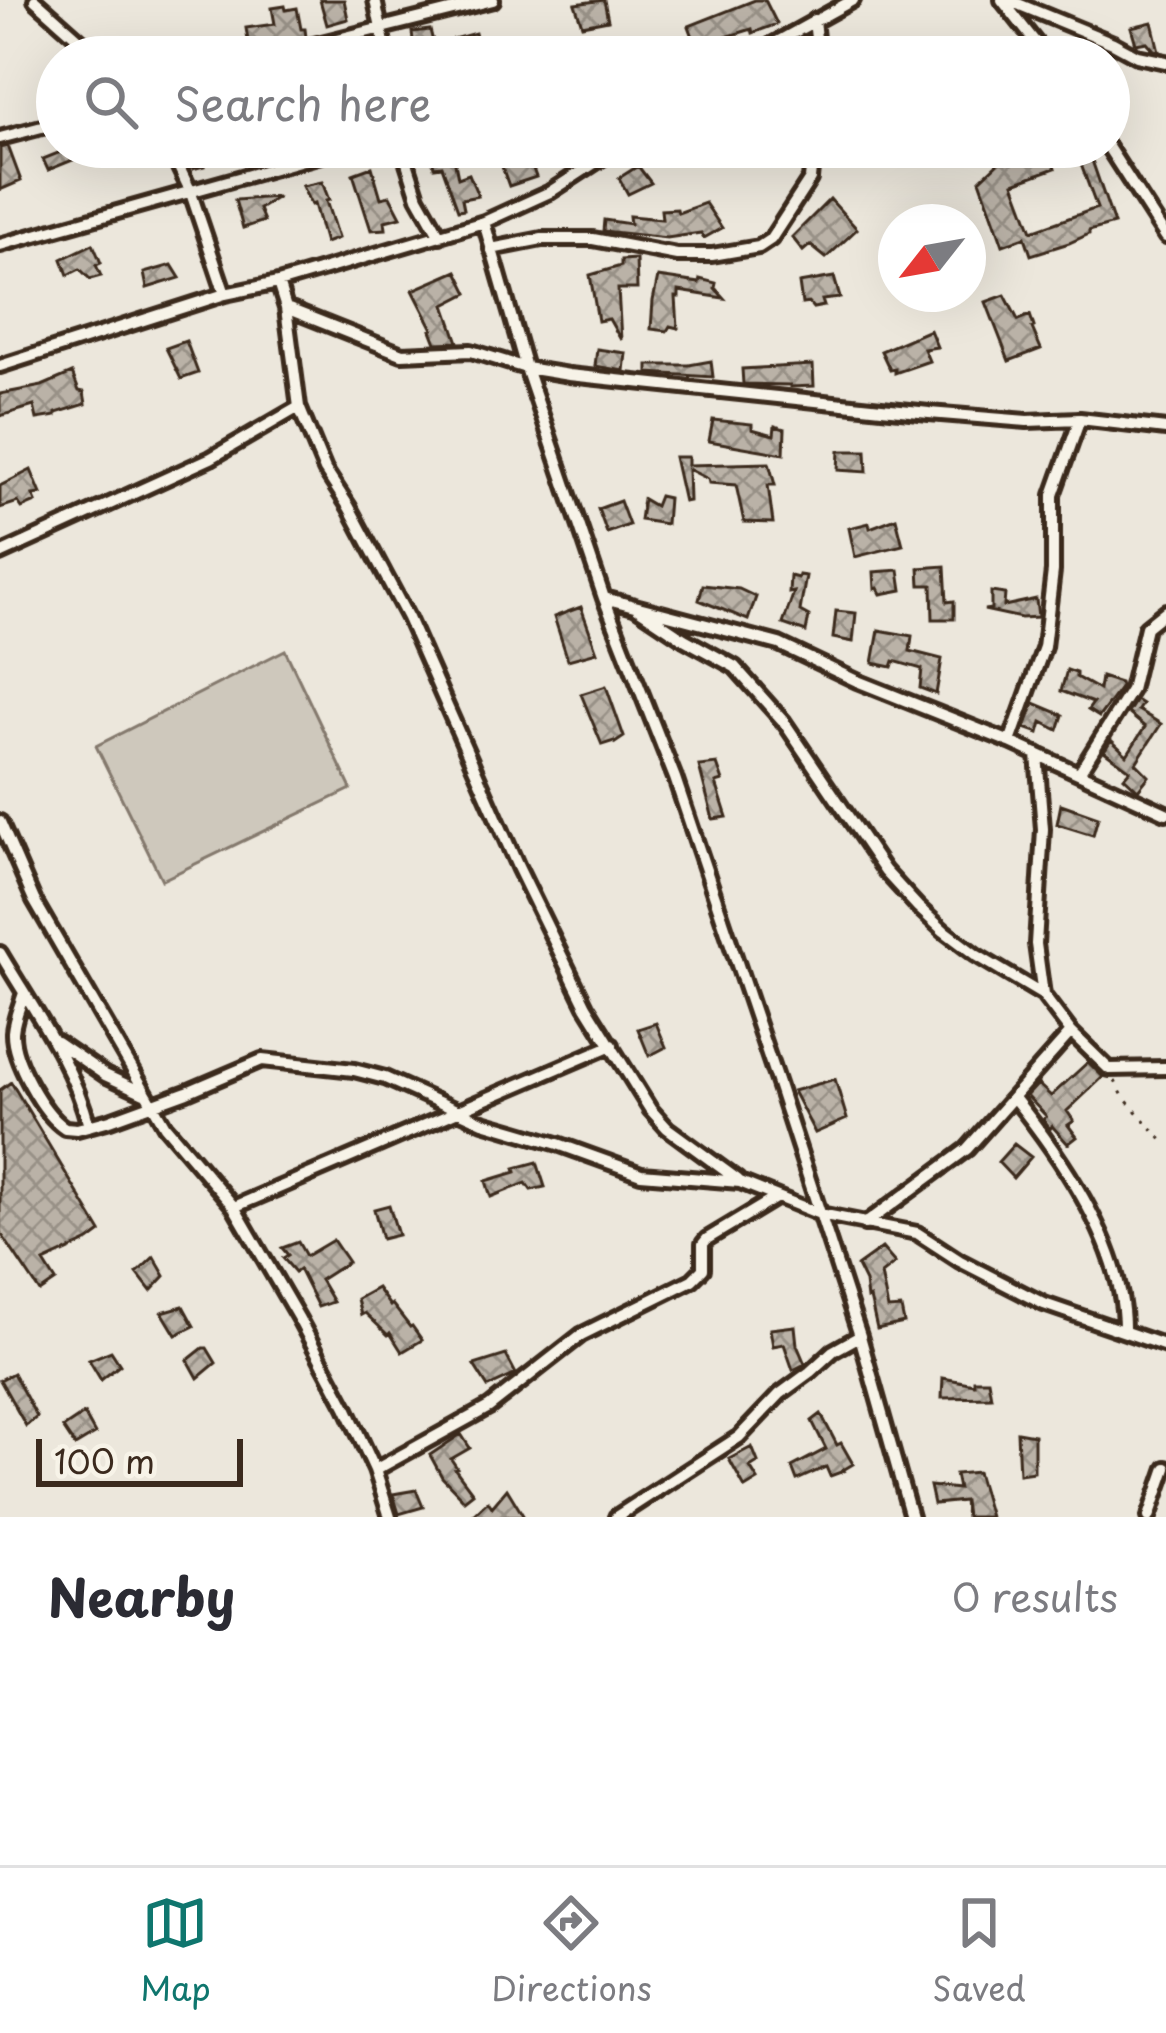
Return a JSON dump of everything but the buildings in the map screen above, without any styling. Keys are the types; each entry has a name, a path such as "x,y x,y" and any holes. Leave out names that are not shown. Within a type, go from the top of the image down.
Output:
{"street":[{"path":"35,0 75,36"},
{"path":"375,0 383,36"},
{"path":"350,36 494,0"},
{"path":"786,36 853,0"},
{"path":"1005,0 1032,36"},
{"path":"1005,0 1090,36"},
{"path":"814,20 816,36"},
{"path":"1130,53 1166,62"},
{"path":"0,138 36,129"},
{"path":"179,168 225,294"},
{"path":"0,245 271,168"},
{"path":"409,168 418,197 440,236"},
{"path":"0,366 225,294 484,223 586,168"},
{"path":"491,249 542,239 614,241 677,255 759,247 770,239 810,179 811,168"},
{"path":"1122,168 1166,237"},
{"path":"484,223 526,368 604,598 675,778 820,1214 911,1517"},
{"path":"278,283 286,308 299,407 325,470 408,618 518,867 586,1006 650,1109 667,1129 740,1182 820,1214 917,1233 1044,1304 1166,1346"},
{"path":"286,308 402,354 471,350 526,368 929,413 1027,421 1080,419 1166,429"},
{"path":"0,554 211,458 299,407"},
{"path":"1010,742 1045,646 1053,571 1053,495 1080,419"},
{"path":"604,598 779,644 1166,813"},
{"path":"636,608 735,667 784,722 885,872 944,932 1043,995 1071,1033 1109,1069 1166,1069"},
{"path":"1079,773 1130,690 1146,627 1166,611"},
{"path":"1037,754 1043,830 1036,944 1043,995"},
{"path":"0,822 34,900 165,1126 234,1207 309,1336 375,1470 390,1517"},
{"path":"0,953 52,1039 88,1126"},
{"path":"23,993 13,1026 20,1062 48,1113 65,1128 88,1126 150,1099 188,1092 246,1065 277,1060 385,1078 457,1111 641,1174 740,1182"},
{"path":"0,1036 13,1026"},
{"path":"865,1224 967,1149 1071,1033"},
{"path":"52,1039 150,1099"},
{"path":"234,1207 611,1045"},
{"path":"1014,1098 1046,1138 1087,1209 1109,1256 1124,1330"},
{"path":"375,1470 489,1407 580,1335 692,1280 703,1269 707,1239 777,1197"},
{"path":"616,1517 723,1449 823,1358 860,1336"},
{"path":"1149,1517 1166,1468"}],"path":[{"path":"1109,1069 1124,1098 1166,1144"}],"shaded area":[{"path":"285,650 351,789 162,880 96,746"}]}
